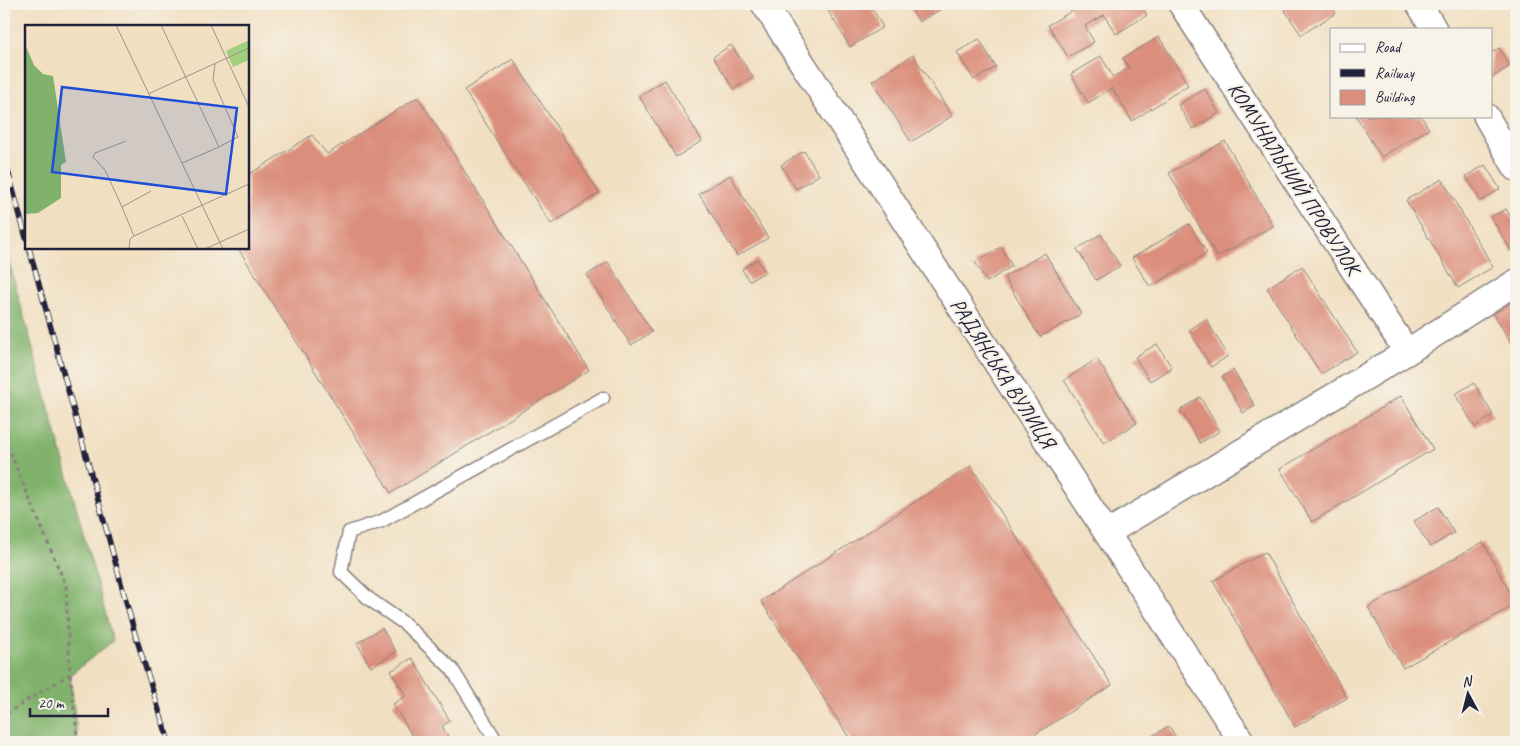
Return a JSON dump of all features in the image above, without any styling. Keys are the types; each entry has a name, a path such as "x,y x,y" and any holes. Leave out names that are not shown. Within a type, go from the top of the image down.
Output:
{"street":[{"name":"РАДЯНСЬКА ВУЛИЦЯ","path":"764,4 1242,742"},
{"name":"КОМУНАЛЬНИЙ ПРОВУЛОК","path":"1180,4 1407,352"},
{"path":"1419,4 1433,28"},
{"path":"1487,118 1516,168"},
{"path":"1107,533 1407,352 1516,282"}],"lane":[{"path":"497,742 452,669 405,624 369,600 341,572 349,532 382,522 603,398"}],"path":[{"path":"4,438 66,586 70,674 78,742"},
{"path":"4,714 70,674"}],"green space":[{"path":"4,244 113,641 70,675 78,742 4,742"}],"building":[{"path":"824,4 869,4 883,27 850,47"},
{"path":"908,4 949,4 919,22"},
{"path":"1068,4 1140,4 1147,15 1116,34 1104,15 1085,26 1094,42 1068,57 1048,25 1072,11"},
{"path":"1281,4 1330,4 1336,13 1301,35"},
{"path":"1159,37 1188,85 1132,121 1112,88 1088,103 1071,74 1101,56 1113,77 1129,68 1123,58"},
{"path":"979,39 996,67 974,80 957,52"},
{"path":"731,45 753,77 734,89 713,57"},
{"path":"1499,48 1510,66 1492,77 1492,52"},
{"path":"913,55 952,116 911,142 872,81"},
{"path":"513,59 599,193 551,224 464,90"},
{"path":"665,80 702,141 676,157 639,96"},
{"path":"1205,89 1219,113 1193,129 1178,105"},
{"path":"418,97 589,370 391,493 239,249 249,249 249,174 312,135 327,154"},
{"path":"1357,118 1422,118 1429,129 1381,157"},
{"path":"1225,141 1273,226 1217,257 1169,173"},
{"path":"804,151 819,175 796,189 781,165"},
{"path":"1485,165 1500,189 1481,201 1466,176"},
{"path":"730,175 768,238 737,256 699,194"},
{"path":"1442,179 1493,267 1458,288 1406,200"},
{"path":"1506,209 1516,226 1516,249 1512,252 1491,217"},
{"path":"1189,224 1207,253 1150,287 1132,258"},
{"path":"1101,234 1120,266 1096,280 1077,249"},
{"path":"1001,247 1012,266 987,282 975,262"},
{"path":"1045,253 1081,314 1040,337 1004,277"},
{"path":"757,259 765,272 749,281 742,269"},
{"path":"608,262 652,332 631,345 587,275"},
{"path":"1302,266 1357,352 1321,374 1267,288"},
{"path":"1516,300 1516,352 1494,314"},
{"path":"1206,319 1228,356 1211,367 1189,330"},
{"path":"1157,344 1172,368 1150,381 1135,357"},
{"path":"1097,359 1137,423 1104,443 1064,380"},
{"path":"1233,370 1255,406 1243,413 1222,377"},
{"path":"1474,383 1493,415 1475,427 1455,394"},
{"path":"1401,396 1433,449 1312,522 1280,469"},
{"path":"1200,397 1220,431 1200,443 1180,410"},
{"path":"971,466 1112,685 1023,742 852,742 761,601"},
{"path":"1438,507 1454,533 1430,547 1414,521"},
{"path":"1483,542 1516,604 1403,668 1368,607"},
{"path":"1265,552 1347,698 1295,727 1213,581"},
{"path":"382,628 396,652 371,667 357,643"},
{"path":"412,658 450,721 442,726 450,739 444,742 416,742 393,704 406,696 391,671"},
{"path":"1169,726 1179,742 1142,742"}],"railway":[{"path":"4,156 25,234"},
{"path":"29,249 135,634 169,742"}]}
